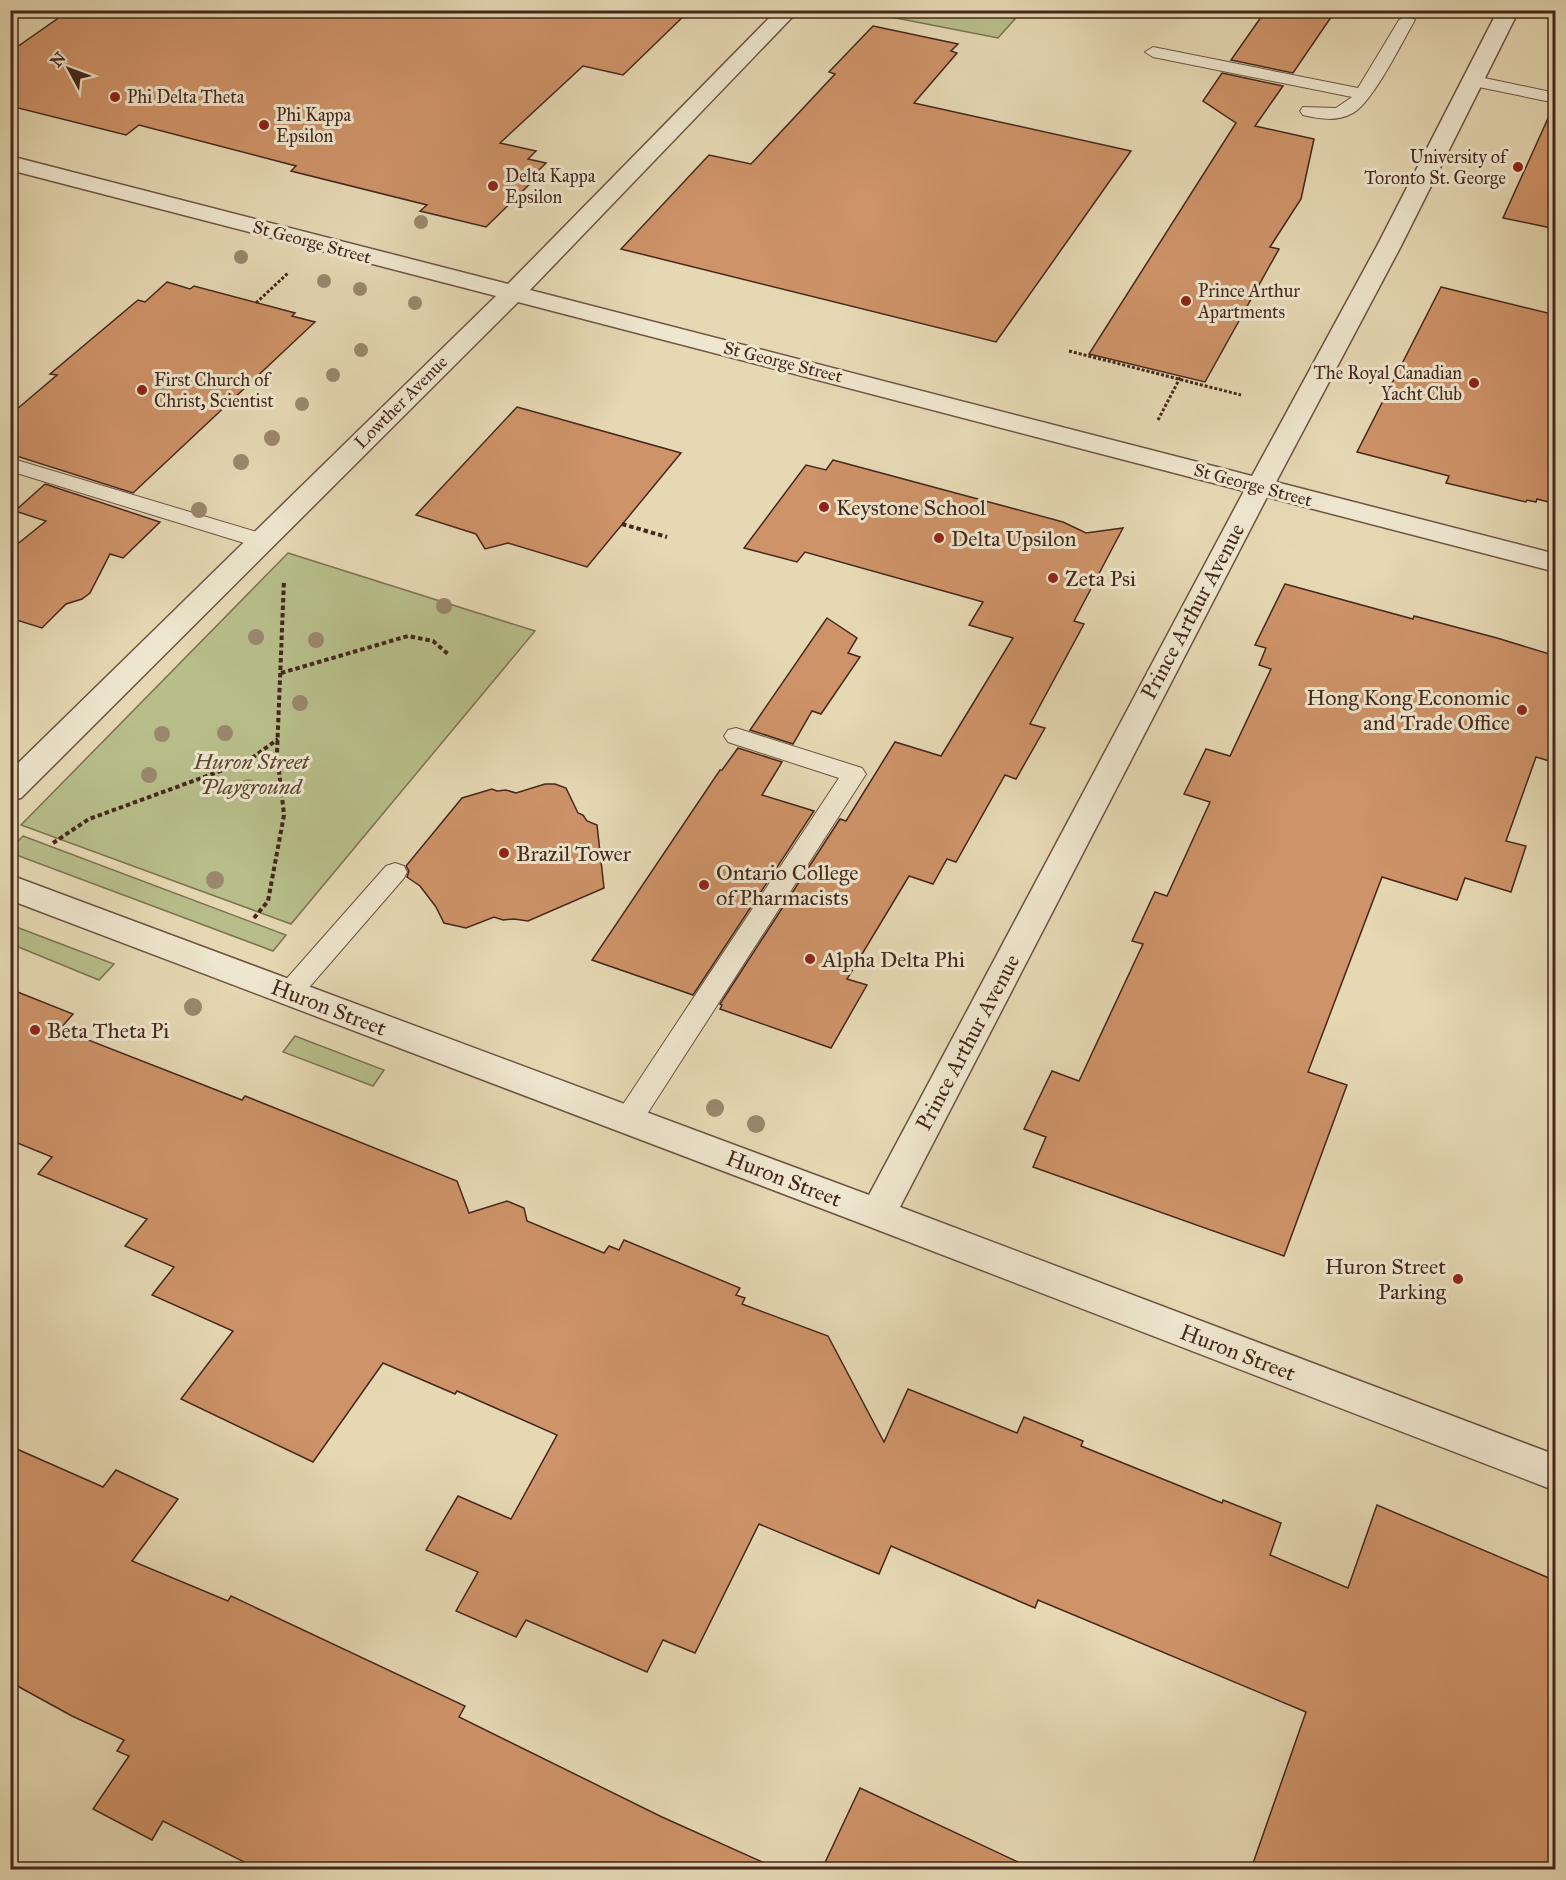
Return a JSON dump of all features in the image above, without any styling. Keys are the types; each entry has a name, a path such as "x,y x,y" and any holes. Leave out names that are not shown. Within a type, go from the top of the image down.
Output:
{"street":[{"name":"Lowther Avenue","path":"10,790 511,293 789,10"},
{"name":"Prince Arthur Avenue","path":"878,1214 1240,518 1260,486 1475,81 1509,10"},
{"name":"St George Street","path":"10,163 1556,563"},
{"name":"Huron Street","path":"10,887 878,1214 1556,1473"}],"lane":[{"path":"1309,111 1334,114 1347,111 1355,106 1407,20"},
{"path":"1153,52 1363,94"},
{"path":"1475,81 1556,98"},
{"path":"10,464 261,541"},
{"path":"628,1120 854,774 736,736"},
{"path":"290,992 395,872"}],"path":[{"path":"256,303 291,270"},
{"path":"1069,351 1241,394"},
{"path":"1155,426 1180,377"},
{"path":"622,524 667,537"},
{"path":"254,918 268,901 284,814 278,739 284,580 276,573"},
{"path":"281,673 408,636 433,641 448,654"},
{"path":"53,843 89,819 248,761 278,739"}],"green space":[{"path":"1022,10 998,38 860,11"},
{"name":"Huron Street Playground","path":"288,553 535,631 291,924 21,825"},
{"path":"23,836 286,935 273,951 11,853 11,848"},
{"path":"11,925 114,964 99,980 11,944"},
{"path":"295,1036 384,1070 373,1086 283,1052"}],"building":[{"path":"70,10 690,10 623,75 583,66 500,143 536,151 528,159 546,163 535,174 539,175 486,227 420,211 427,205 291,171 296,166 139,125 126,135 10,106 10,52"},
{"path":"1266,10 1336,10 1293,73 1231,60"},
{"path":"873,26 958,44 951,51 957,53 914,103 1131,151 996,342 621,249 709,155 751,164 835,74 829,72"},
{"path":"1222,73 1283,86 1255,126 1314,139 1301,199 1270,247 1279,249 1205,382 1089,354 1236,123 1203,101"},
{"path":"1554,105 1556,229 1503,218"},
{"name":"First Church of Christ, Scientist","path":"167,282 190,289 194,286 295,313 292,316 315,322 133,493 10,454 10,415 57,375 50,374 138,300 145,302"},
{"name":"The Royal Canadian Yacht Club","path":"1441,287 1556,315 1556,504 1537,499 1536,502 1527,500 1526,502 1446,483 1449,476 1357,452"},
{"path":"517,407 681,453 587,567 508,543 485,549 476,534 416,515"},
{"path":"833,460 1063,522 1086,533 1123,528 1074,621 1084,624 1030,724 1045,728 1016,779 1005,775 956,862 947,859 933,884 909,876 847,979 867,985 831,1048 720,1009 722,1005 720,1004 840,819 846,821 895,742 941,756 1013,638 969,625 983,602 805,552 797,562 744,548 806,465 826,470"},
{"path":"45,484 160,522 123,558 110,554 90,593 82,599 66,604 42,628 10,618 10,550 46,521 15,511"},
{"path":"1285,584 1413,619 1414,616 1497,638 1556,656 1556,763 1536,757 1506,841 1526,846 1511,892 1465,878 1457,900 1382,877 1308,1072 1347,1085 1284,1256 1033,1167 1046,1137 1024,1129 1052,1071 1079,1081 1143,944 1132,941 1155,892 1167,896 1210,802 1184,794 1206,749 1230,756 1271,669 1259,665 1266,648 1255,645"},
{"path":"827,618 857,638 848,653 860,657 821,714 812,711 793,744 750,730"},
{"name":"Ontario College of Pharmacists","path":"738,748 782,762 762,795 814,811 693,995 592,960 720,770"},
{"name":"Brazil Tower","path":"545,784 555,784 566,788 578,813 583,815 587,821 597,825 604,888 528,921 503,920 494,917 466,928 444,923 436,907 420,886 407,877 409,871 406,866 462,798 492,789 516,793"},
{"path":"10,989 73,1014 60,1029 242,1100 245,1096 457,1181 469,1213 507,1201 524,1208 527,1221 604,1253 609,1246 619,1250 624,1240 740,1288 736,1295 745,1298 742,1304 828,1336 884,1442 908,1389 1017,1433 1024,1417 1083,1441 1081,1446 1222,1503 1223,1500 1281,1523 1270,1555 1348,1588 1377,1505 1556,1581 1556,1869 1251,1869 1306,1712 1038,1600 1035,1608 891,1546 879,1574 759,1524 695,1653 663,1640 647,1672 526,1620 516,1637 456,1611 478,1572 426,1550 458,1496 511,1519 557,1435 457,1391 455,1394 383,1363 313,1462 181,1399 233,1331 152,1295 174,1267 125,1246 147,1219 38,1174 52,1157 10,1140"},
{"path":"10,1446 103,1487 116,1470 178,1499 132,1561 228,1601 231,1596 465,1706 459,1717 662,1817 778,1869 258,1869 163,1821 152,1840 93,1809 129,1756 117,1751 124,1740 72,1716 10,1682"},
{"path":"860,1788 1033,1869 822,1869"}],"place":[{"name":"Phi Delta Theta","path":"115,97"},
{"name":"Phi Kappa Epsilon","path":"264,125"},
{"name":"University of Toronto St. George","path":"1518,167"},
{"name":"Delta Kappa Epsilon","path":"493,186"},
{"name":"Prince Arthur Apartments","path":"1186,301"},
{"name":"The Royal Canadian Yacht Club","path":"1474,383"},
{"name":"First Church of Christ, Scientist","path":"142,390"},
{"name":"Keystone School","path":"824,507"},
{"name":"Delta Upsilon","path":"939,538"},
{"name":"Zeta Psi","path":"1053,578"},
{"name":"Hong Kong Economic and Trade Office","path":"1522,710"},
{"name":"Brazil Tower","path":"504,853"},
{"name":"Ontario College of Pharmacists","path":"704,885"},
{"name":"Alpha Delta Phi","path":"810,959"},
{"name":"Beta Theta Pi","path":"35,1030"},
{"name":"Huron Street Parking","path":"1458,1279"}]}
